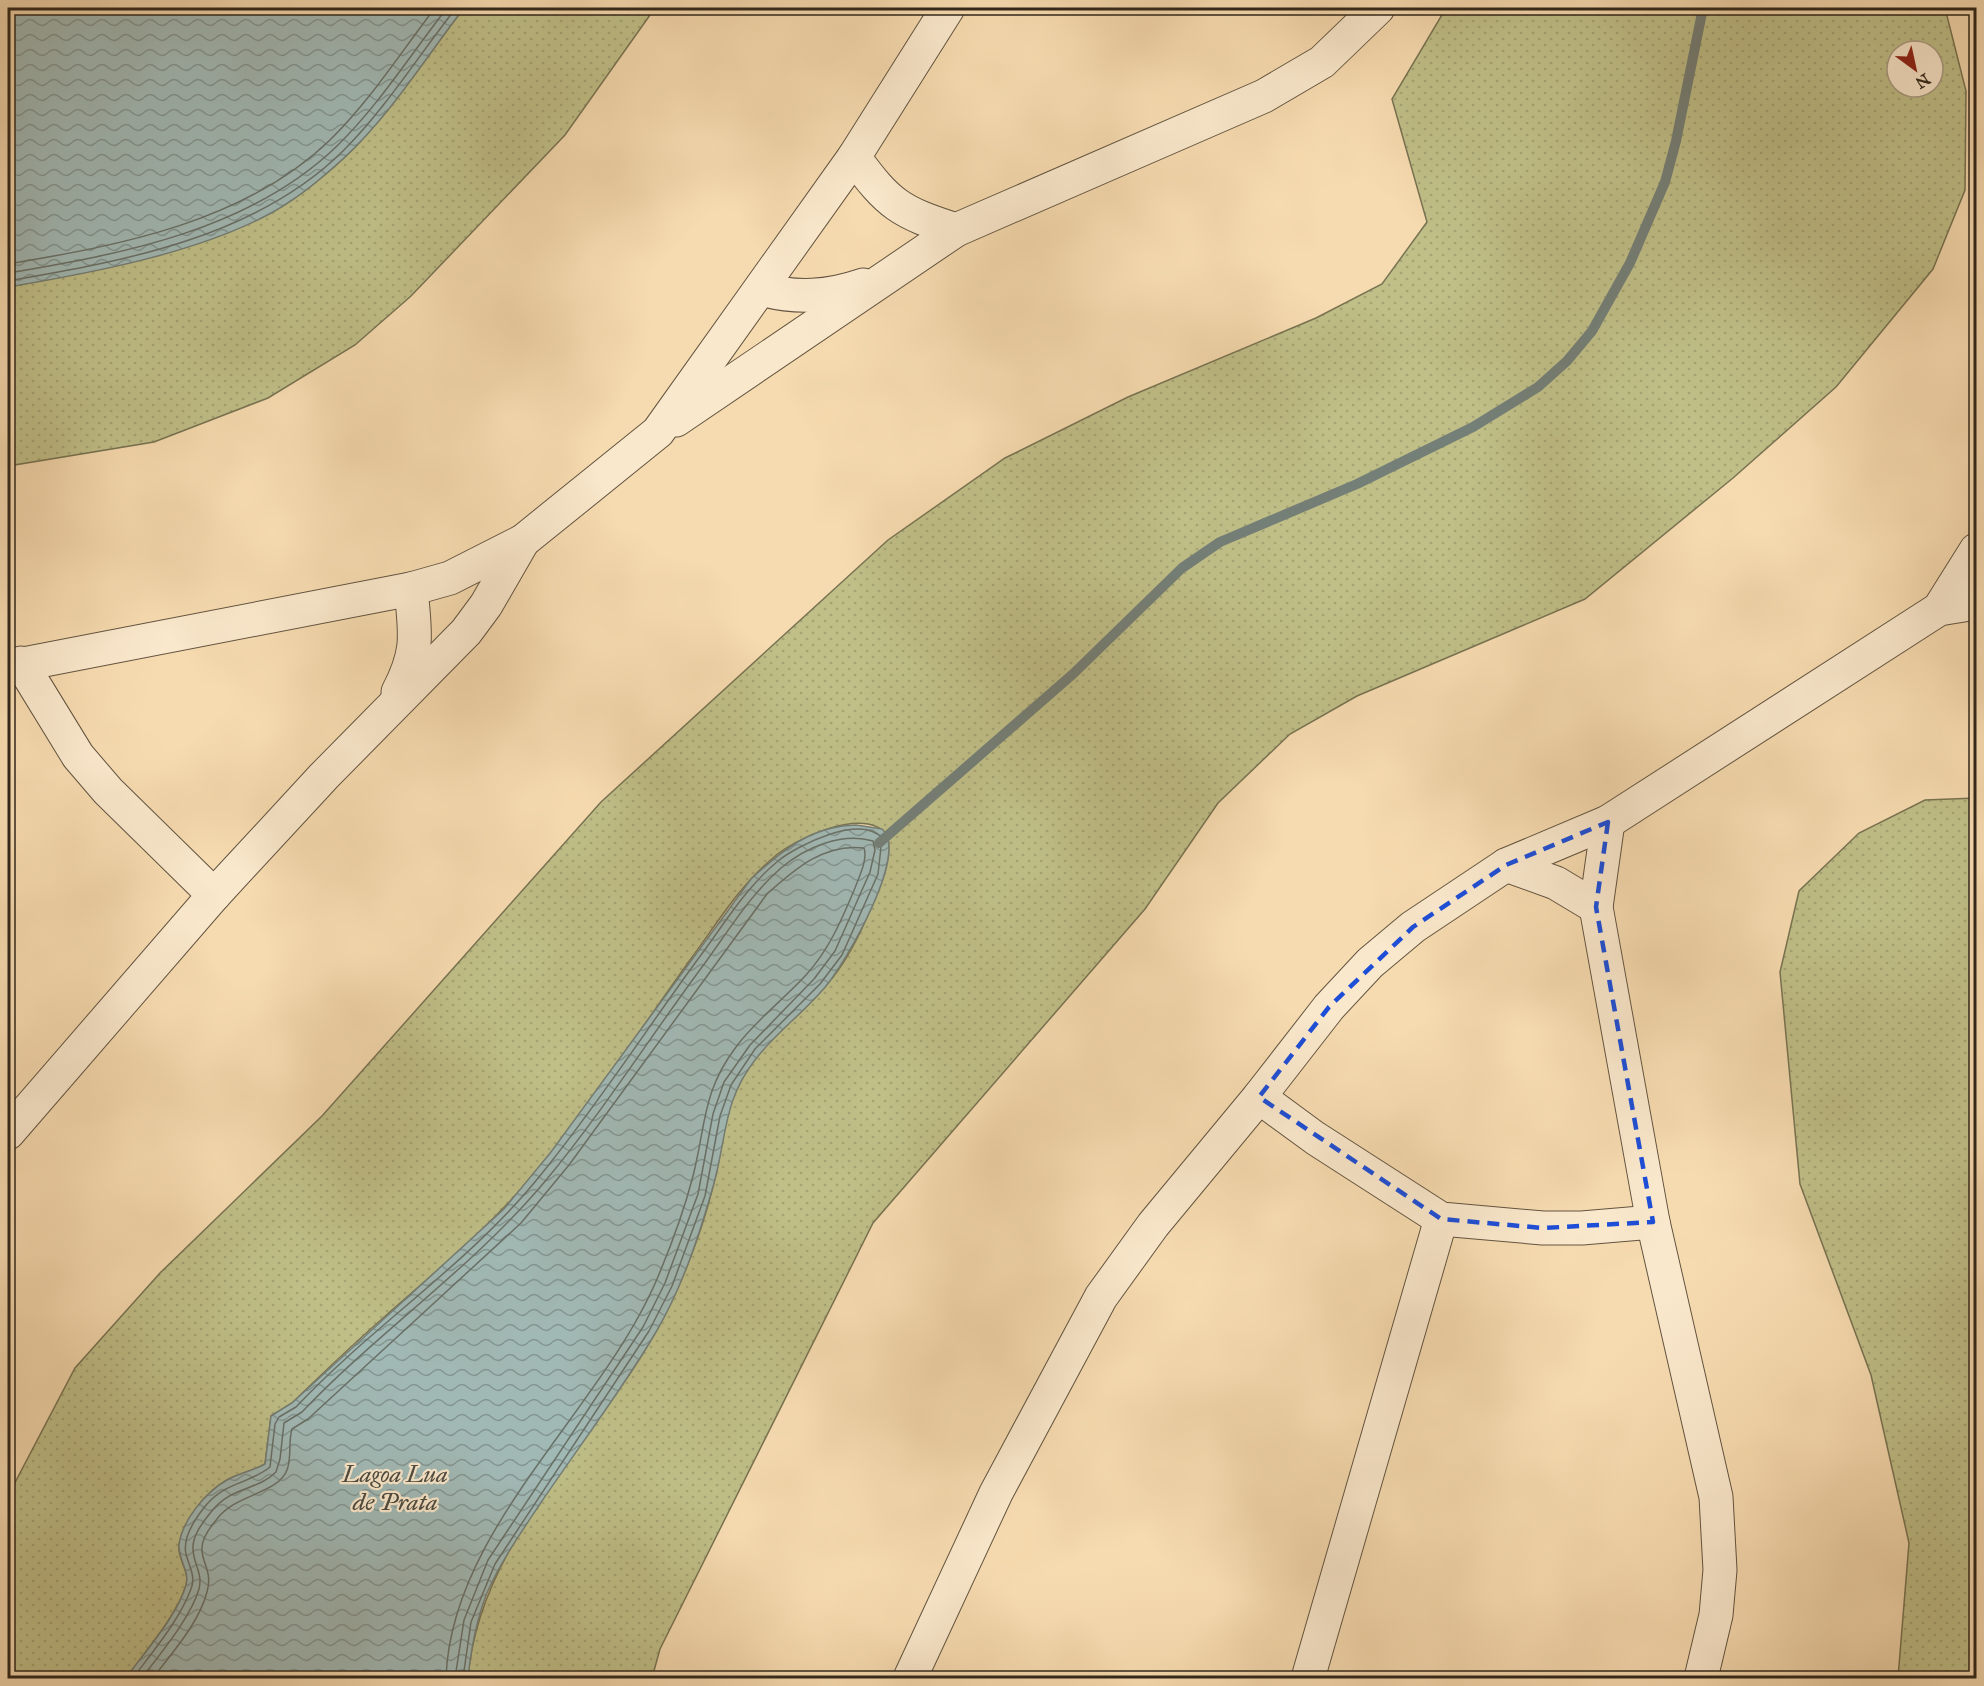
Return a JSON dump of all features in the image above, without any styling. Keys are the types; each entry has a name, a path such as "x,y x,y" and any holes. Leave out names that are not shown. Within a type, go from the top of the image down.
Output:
{"street":[{"path":"658,432 854,157 948,8"},
{"path":"214,895 108,791 78,756 14,665 411,589 450,578 523,541 658,432 956,230 1264,96 1322,62 1378,8"},
{"path":"854,157 876,187 894,204 913,216 956,230"},
{"path":"761,289 784,296 825,295 844,292 890,275"},
{"path":"8,1133 214,895 390,707 466,632 486,605 523,541"},
{"path":"1939,609 1977,550"},
{"path":"390,707 414,656 411,589"},
{"path":"910,1678 996,1492 1101,1297 1153,1225 1259,1097 1329,1007 1370,963 1413,927 1506,865 1608,822 1939,609 1977,603"},
{"path":"1608,822 1596,908 1653,1222 1716,1497 1720,1570 1716,1615 1701,1678"},
{"path":"1506,865 1556,883 1596,908"},
{"path":"1259,1097 1315,1138 1441,1219 1543,1228 1582,1228 1653,1222"},
{"path":"1308,1678 1441,1219"}],"highlighted area":[{"path":"1608,822 1596,907 1653,1222 1543,1228 1441,1219 1259,1097 1329,1007 1413,927 1506,865"}],"shaded area":[{"path":"464,8 655,8 565,135 411,296 355,345 268,398 154,442 8,466 8,287 143,259 230,231 271,211 310,187 345,157 392,103"},
{"path":"1446,8 1945,8 1966,91 1965,190 1933,269 1836,387 1733,478 1585,599 1357,696 1290,734 1218,803 1145,909 873,1223 660,1649 652,1678 468,1678 477,1626 496,1577 521,1530 645,1351 677,1291 705,1214 730,1106 740,1081 768,1043 832,978 859,936 883,877 887,861 888,836 877,827 847,824 830,828 783,850 761,869 728,906 597,1092 520,1190 463,1247 359,1339 292,1403 271,1416 265,1464 219,1485 204,1499 185,1526 179,1545 187,1580 182,1596 168,1621 126,1678 8,1678 8,1496 75,1368 160,1273 322,1116 601,802 888,540 1005,458 1128,397 1316,318 1382,284 1427,222 1392,99"},
{"path":"1976,798 1976,1678 1898,1678 1909,1543 1871,1375 1800,1184 1780,972 1799,891 1859,833 1925,800"}],"water":[{"path":"8,8 464,8 393,104 362,140 320,179 283,206 244,226 179,250 109,268 8,287"},
{"name":"Lagoa Lua de Prata","path":"856,825 882,829 888,842 888,860 872,908 835,974 809,1005 763,1050 737,1090 727,1119 714,1183 703,1221 690,1259 666,1314 629,1375 542,1501 499,1569 480,1614 472,1646 468,1678 126,1678 168,1621 182,1597 187,1580 179,1545 185,1526 203,1499 219,1485 265,1464 271,1416 292,1403 504,1209 551,1152 751,879 786,849 812,835 840,826"}],"waterway":[{"path":"879,843 1073,674 1182,568 1220,542 1357,484 1473,427 1538,387 1567,361 1592,331 1630,263 1665,182 1676,141 1703,8"}]}
